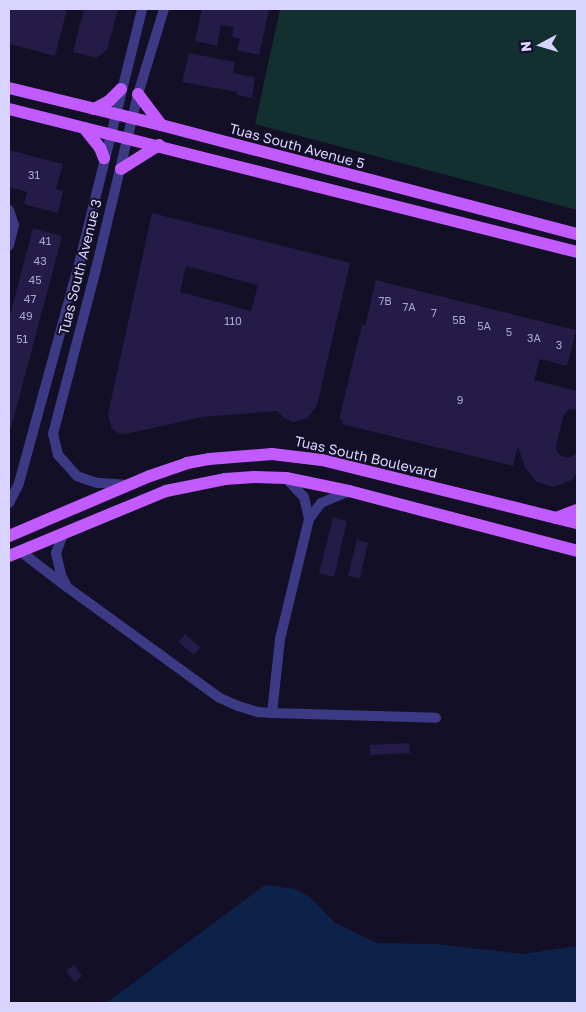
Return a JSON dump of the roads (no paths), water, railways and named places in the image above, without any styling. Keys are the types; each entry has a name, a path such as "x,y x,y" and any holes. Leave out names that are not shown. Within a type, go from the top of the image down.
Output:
{"main road":[{"name":"Tuas South Avenue 5","path":"9,88 161,125 577,234"},
{"path":"94,109 109,101 121,89"},
{"path":"138,94 161,125"},
{"path":"9,108 577,252"},
{"path":"84,128 100,148 104,158"},
{"path":"121,169 159,145"},
{"name":"Tuas South Boulevard","path":"9,536 187,463 208,458 247,455 296,455 577,523"},
{"path":"14,553 63,534 141,499 190,484 225,479 286,478 349,491 577,551"},
{"path":"556,518 577,510"}],"street":[{"name":"Tuas South Avenue 3","path":"9,503 19,483 82,252 142,9"},
{"name":"Tuas South Avenue 3","path":"130,486 97,483 77,476 58,455 53,434 121,169 138,94 164,9"},
{"path":"9,210 14,225 9,245"},
{"path":"286,478 304,497 309,519"},
{"path":"272,713 280,639 309,519 326,499 349,491"},
{"path":"63,534 56,553 60,575 67,587"},
{"path":"14,553 67,587 220,698 248,709 272,713 417,719 436,718"}],"water":[{"path":"265,885 296,889 311,898 335,923 377,943 436,944 522,954 577,946 577,1003 106,1003"}]}
